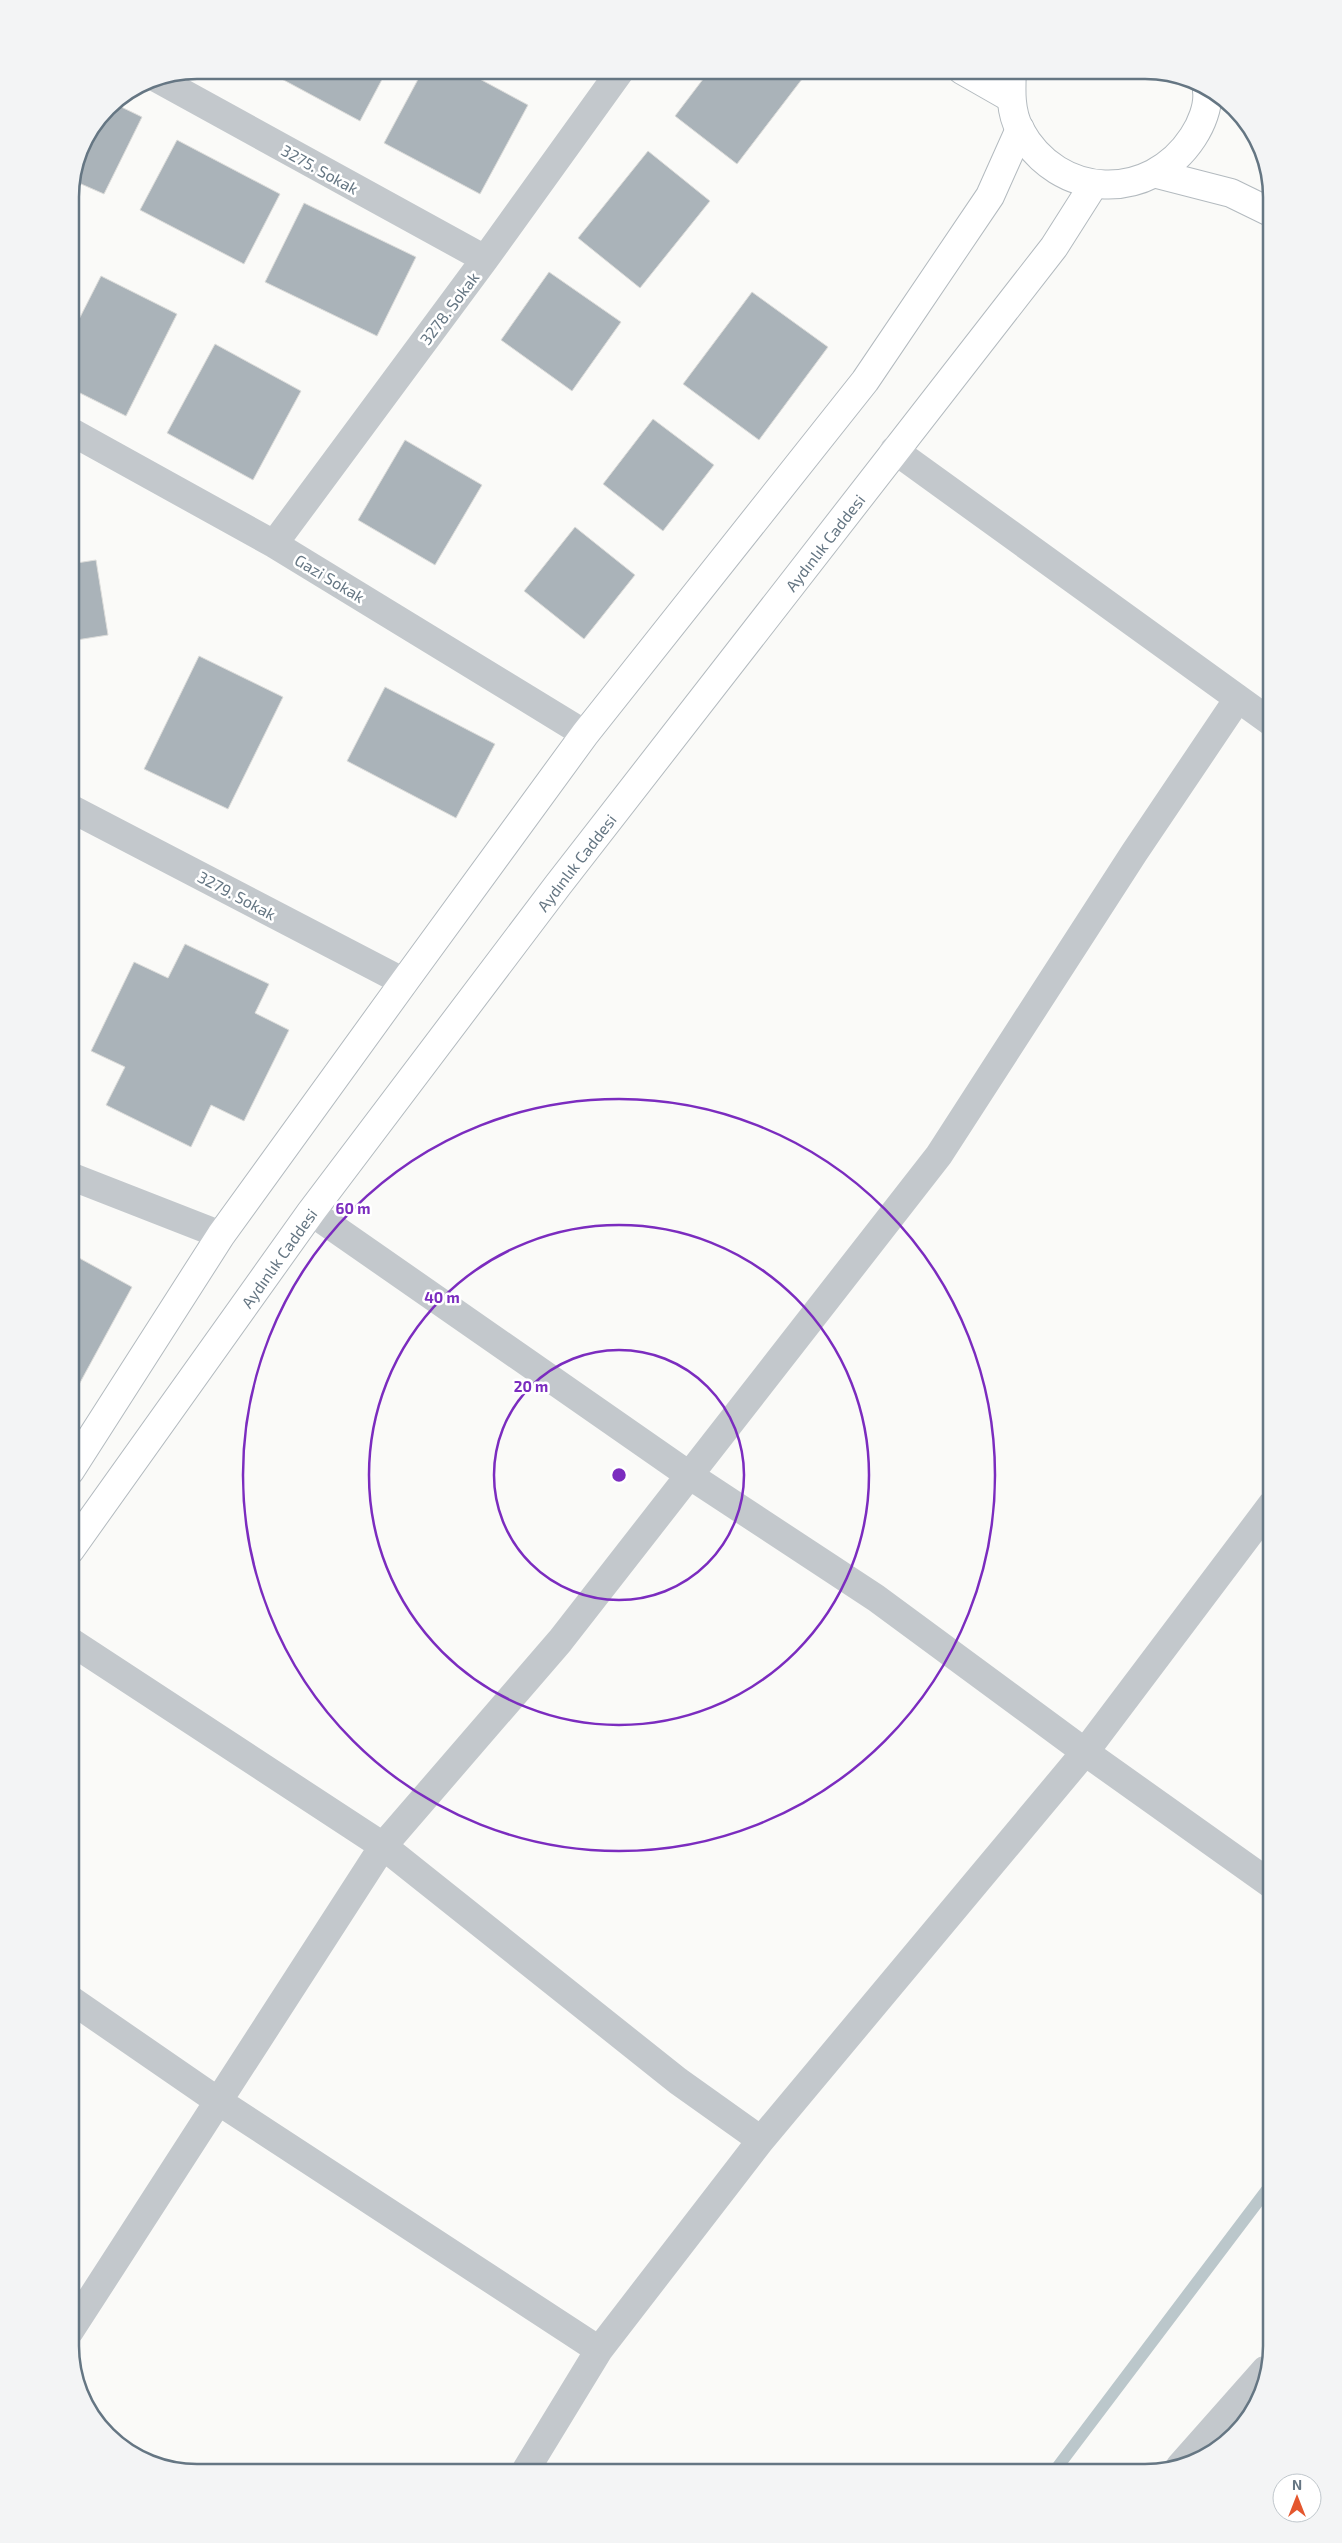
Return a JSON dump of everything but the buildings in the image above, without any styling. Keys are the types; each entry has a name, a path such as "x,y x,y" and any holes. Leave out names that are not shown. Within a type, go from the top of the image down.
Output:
{"main road":[{"path":"978,79 1011,98"},
{"path":"1012,79 1011,98 1020,129 1038,156 1064,174 1094,184 1126,184 1157,174 1182,153 1213,101"},
{"path":"79,1457 221,1235 585,734 865,381 990,196 1020,129"},
{"path":"1157,174 1231,193 1263,209"},
{"name":"Aydınlık Caddesi","path":"79,1537 311,1212 558,885 894,450 1054,247 1094,184"}],"street":[{"name":"3278. Sokak","path":"274,544 485,259 615,79"},
{"name":"3275. Sokak","path":"166,83 485,259"},
{"name":"Gazi Sokak","path":"79,436 274,544 585,734"},
{"path":"894,450 1263,717"},
{"path":"79,2317 383,1846 560,1641 939,1155 1134,853 1237,700"},
{"name":"3279. Sokak","path":"79,813 404,982"},
{"path":"79,1180 221,1235"},
{"path":"311,1212 689,1475 876,1598 1085,1752 1263,1879"},
{"path":"529,2464 599,2350 761,2140 1085,1752 1263,1516"},
{"path":"79,1647 383,1846 678,2081 761,2140"},
{"path":"79,2005 218,2101 599,2350"},
{"path":"1190,2455 1259,2377"}],"waterway":[{"path":"1060,2464 1263,2195"}]}
